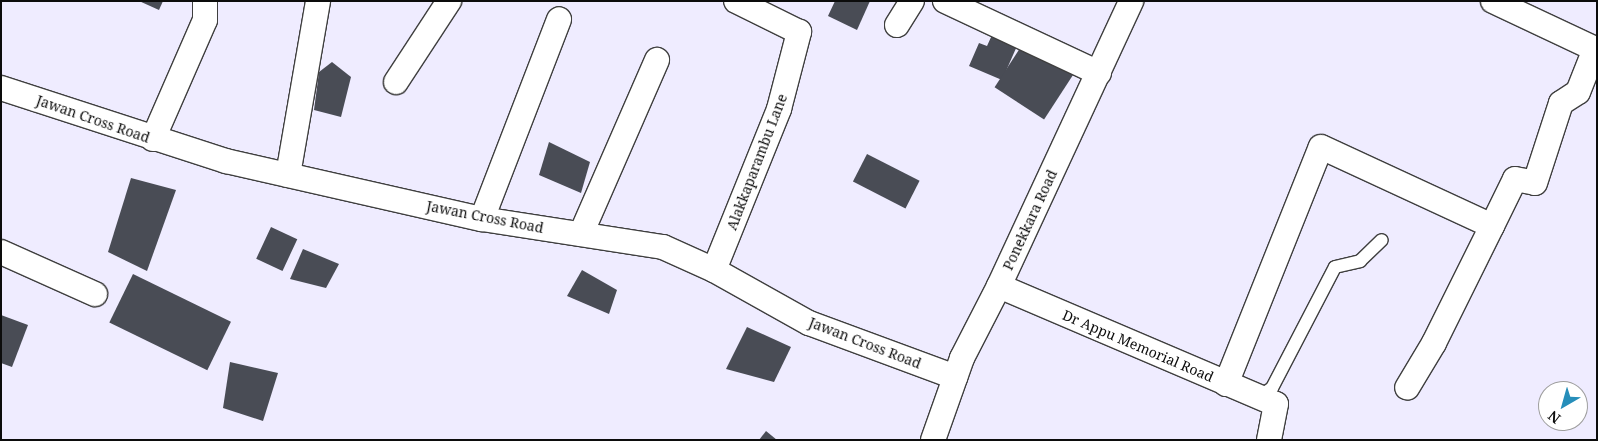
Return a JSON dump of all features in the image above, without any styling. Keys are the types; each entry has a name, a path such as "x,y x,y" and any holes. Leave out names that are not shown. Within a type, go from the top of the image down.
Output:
{"street":[{"path":"153,139 204,20 205,1"},
{"path":"288,175 318,1"},
{"path":"396,82 449,1"},
{"name":"Alakkaparambu Lane","path":"714,270 779,109 799,32 736,1"},
{"path":"897,25 912,1"},
{"path":"945,1 1099,73"},
{"name":"Ponekkara Road","path":"933,440 955,377 1000,286 1131,1"},
{"path":"1407,388 1434,343 1515,179 1535,183 1561,102 1578,92 1596,49 1494,1"},
{"path":"482,219 560,19"},
{"path":"581,234 658,60"},
{"name":"Jawan Cross Road","path":"1,88 153,139 226,161 482,219 663,247 714,270 809,324 955,377"},
{"path":"1226,384 1321,146 1492,226"},
{"path":"1,252 95,294"},
{"name":"Dr Appu Memorial Road","path":"1000,286 1268,401"},
{"path":"1268,401 1269,440"}],"lane":[{"path":"1268,401 1272,388 1335,267 1360,260 1382,240"}],"building":[{"path":"139,1 163,1 159,10"},
{"path":"835,1 870,1 857,30 828,16"},
{"path":"992,35 1017,46 1002,80 969,66 979,43 987,46"},
{"path":"1024,42 1073,74 1044,119 995,87"},
{"path":"332,62 351,77 341,117 314,110 319,72"},
{"path":"549,142 590,162 581,193 539,175"},
{"path":"867,154 920,181 905,208 853,182"},
{"path":"131,178 176,190 147,271 108,252"},
{"path":"271,227 297,239 282,271 256,259"},
{"path":"303,249 339,264 326,288 290,279"},
{"path":"582,270 617,290 609,314 567,296"},
{"path":"133,274 231,322 207,370 109,323"},
{"path":"1,315 28,325 12,367 1,363"},
{"path":"747,327 791,347 774,382 726,369"},
{"path":"230,362 278,373 263,421 223,408"},
{"path":"766,431 777,440 759,440"}]}
